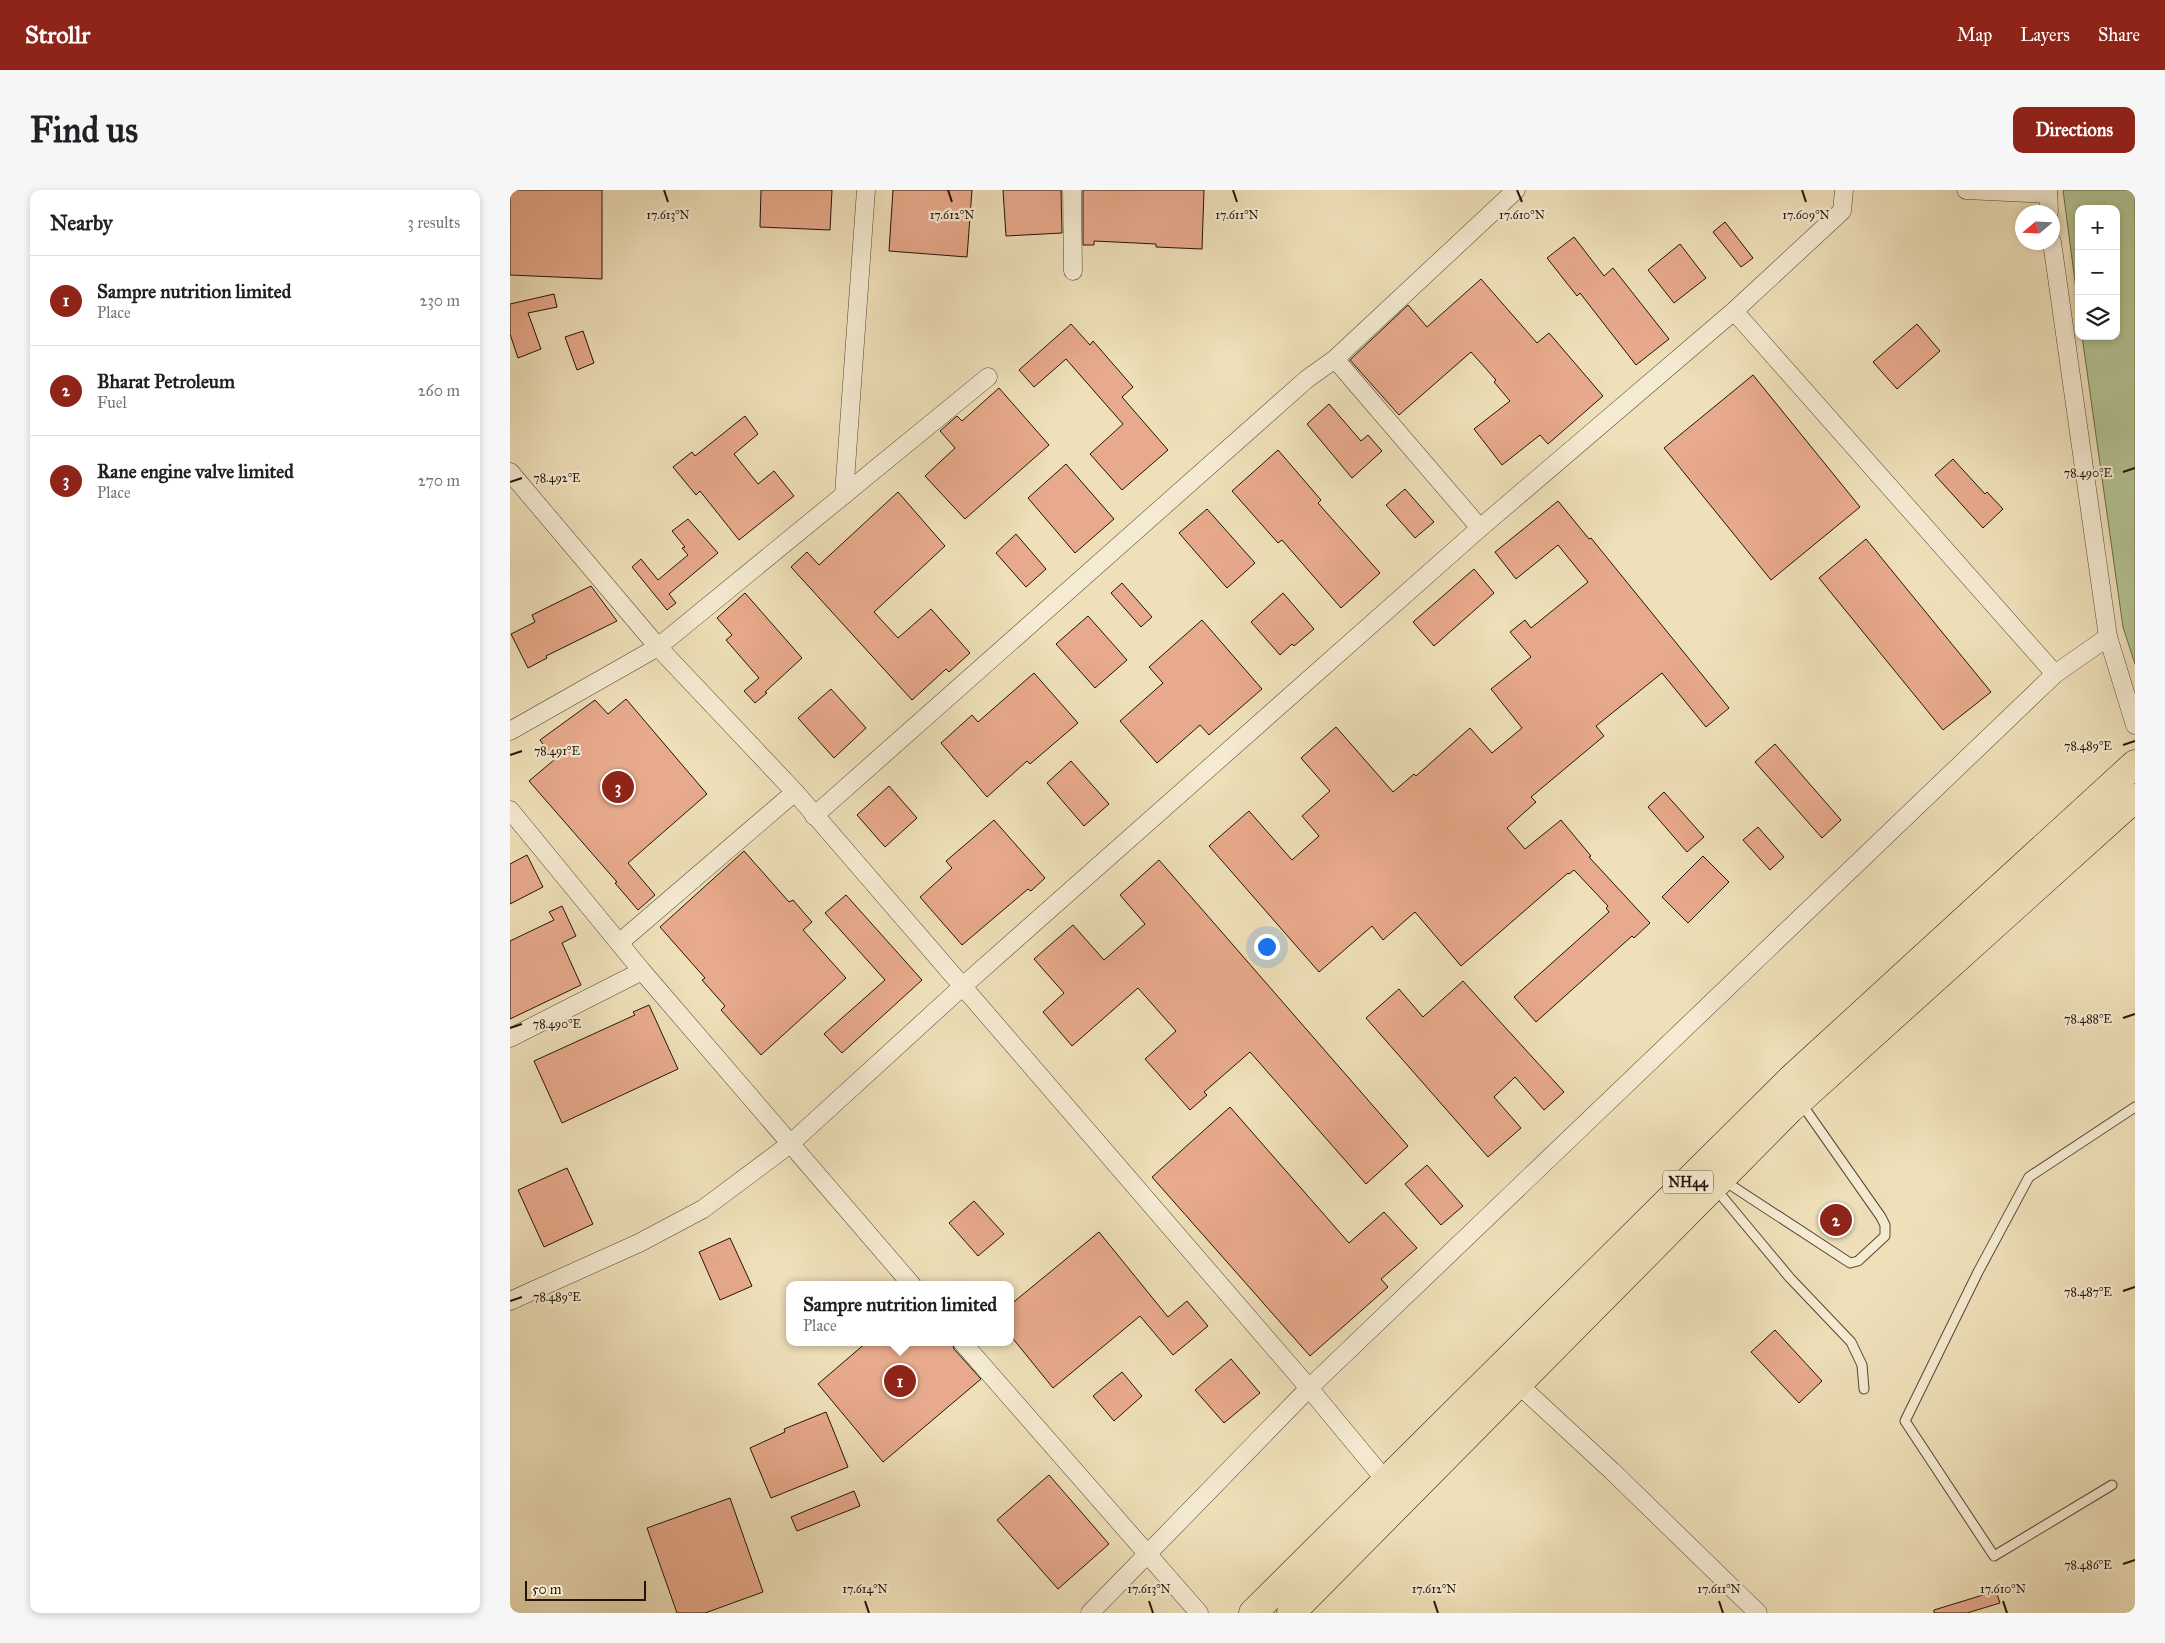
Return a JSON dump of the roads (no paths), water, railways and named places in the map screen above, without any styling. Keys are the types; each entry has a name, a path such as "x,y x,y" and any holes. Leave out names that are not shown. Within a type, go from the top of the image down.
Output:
{"highway":[{"name":"NH44","path":"1258,1611 1386,1481 1791,1080 2135,764"},
{"name":"NH44","path":"1291,1613 1517,1383 1799,1101 2135,798"}],"street":[{"path":"844,495 866,190"},
{"path":"1072,190 1073,271"},
{"path":"814,816 1307,379 1336,359 1516,190"},
{"path":"510,1300 639,1243 703,1209 790,1144 963,986 1480,528 1734,311 1842,211 1844,190"},
{"path":"1966,190 2048,192 2049,205"},
{"path":"2053,250 2108,637 2135,725"},
{"path":"1734,311 2055,674"},
{"path":"1336,359 1480,528"},
{"path":"510,731 658,647 988,377"},
{"path":"510,472 658,647 795,792 1309,1388 1386,1481"},
{"path":"1090,1613 1309,1388 2055,674 2108,637"},
{"path":"619,943 795,792"},
{"path":"510,810 642,971 909,1281"},
{"path":"510,1038 642,971"},
{"path":"965,1346 1147,1556 1199,1613"},
{"path":"1517,1383 1612,1471 1758,1613"}],"lane":[{"path":"1717,1182 1850,1263 1858,1261 1886,1236 1885,1225 1881,1217 1799,1101"},
{"path":"2112,1485 1994,1556 1905,1421 1978,1272 2030,1177 2135,1107"},
{"path":"1717,1182 1790,1278 1851,1342 1862,1364 1864,1389"}],"place":[{"name":"Rane engine valve limited","path":"618,787"},
{"name":"Bharat Petroleum","path":"1836,1220"},
{"name":"Sampre nutrition limited","path":"900,1381"}]}
